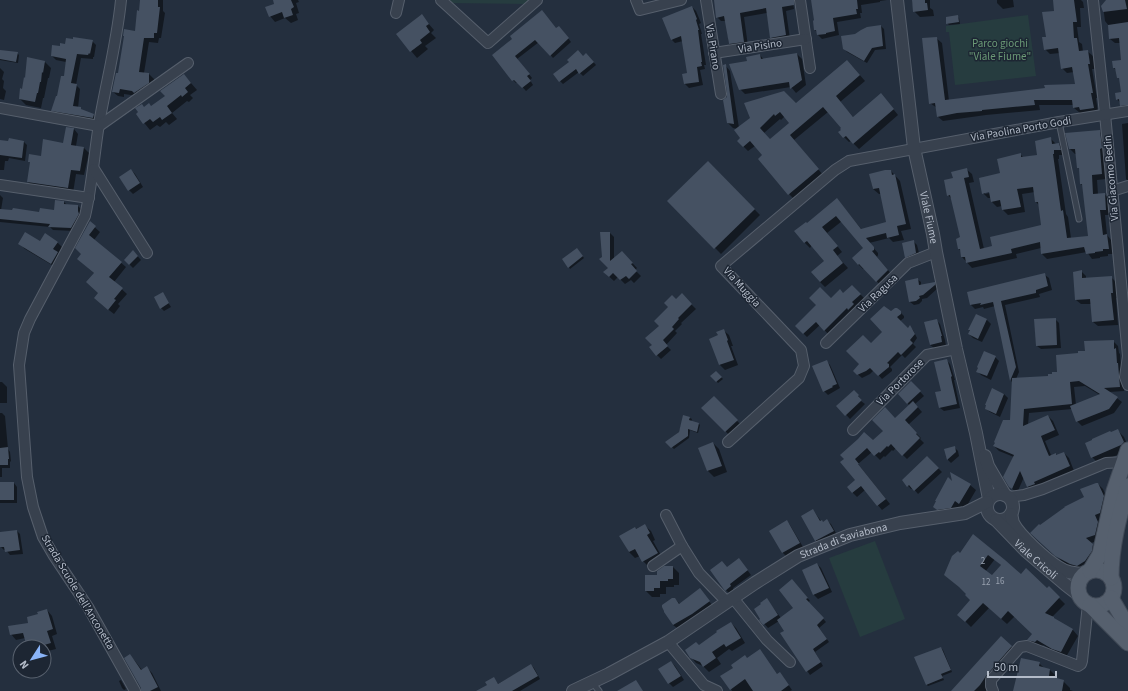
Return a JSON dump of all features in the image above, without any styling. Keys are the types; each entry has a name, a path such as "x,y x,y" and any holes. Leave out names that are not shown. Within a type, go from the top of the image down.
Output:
{"main road":[{"path":"1126,456 1114,491 1100,554 1081,578 1079,583 1078,589 1086,601 1096,606 1107,603 1114,594 1114,583 1111,578 1111,564 1115,534 1128,486"},
{"name":"Viale Cricoli","path":"1087,572 1102,570 1111,578"},
{"path":"1111,598 1128,627"},
{"name":"Viale Cricoli","path":"1086,601 1128,643"}],"street":[{"name":"Strada Scuole dell'Anconetta","path":"121,0 119,19 99,126 94,170 85,216 24,332 20,365 27,477 33,507 43,537 88,607 134,691"},
{"path":"396,13 399,0"},
{"path":"441,0 488,43 537,0"},
{"path":"636,0 640,10 680,0"},
{"name":"Via Pirano","path":"706,0 721,94"},
{"path":"800,0 810,68"},
{"name":"Viale Fiume","path":"897,0 914,148 956,349 976,433 988,500"},
{"name":"Via Giacomo Bedin","path":"1093,0 1128,357 1125,377 1128,385"},
{"name":"Via Pisino","path":"714,54 806,39"},
{"path":"0,108 99,126 188,63"},
{"name":"Via Paolina Porto Godi","path":"914,148 1128,111"},
{"name":"Via Muggia","path":"728,442 799,378 804,366 801,350 721,266 835,170 849,161 914,148"},
{"path":"94,170 147,253"},
{"path":"0,185 89,198"},
{"path":"1112,191 1128,186"},
{"name":"Via Ragusa","path":"826,343 908,263 936,252"},
{"name":"Via Portorose","path":"853,430 927,355 956,349"},
{"name":"Viale Fiume","path":"976,433 988,466 1009,503"},
{"path":"1009,503 1126,456"},
{"path":"996,494 1009,503 1005,519 994,519 987,511 988,500 996,494"},
{"name":"Strada di Saviabona","path":"965,513 988,500"},
{"name":"Viale Cricoli","path":"1009,503 1013,522 1032,545 1046,558 1059,568 1078,574 1087,572"},
{"name":"Strada di Saviabona","path":"573,691 595,686 668,642 798,556 850,535 900,523 965,513 994,519"},
{"path":"666,515 682,546 699,573 730,600 767,640 790,662"},
{"name":"Viale Cricoli","path":"994,519 1026,551 1086,601"},
{"path":"653,566 682,546"},
{"path":"993,691 991,680 1020,647 1026,646 1080,666 1082,661 1086,601"},
{"path":"668,642 704,685 717,691"}],"lane":[{"path":"1059,122 1080,219"}],"green space":[{"path":"443,0 530,0 525,4 446,3"},
{"name":"Parco giochi \"Viale Fiume\"","path":"1028,15 1036,76 955,85 949,32 946,32 946,26"},
{"path":"875,541 905,619 860,637 829,558"}],"building":[{"path":"140,0 158,0 158,7 160,7 157,33 154,33 154,38 144,38 139,72 149,73 149,83 134,93 132,91 120,89 119,93 112,92 116,73 118,73 124,29 135,31 137,10 139,11"},
{"path":"273,0 291,0 294,7 291,9 293,15 284,18 282,12 269,17 265,7 274,4"},
{"path":"714,0 794,0 794,5 782,7 786,35 770,38 766,8 740,13 744,42 729,44 724,16 716,18"},
{"path":"811,0 857,0 857,14 833,18 835,31 817,35 816,30 814,30"},
{"path":"912,0 925,0 928,10 913,12"},
{"path":"1053,0 1074,0 1077,22 1073,22 1074,38 1077,38 1079,51 1088,50 1090,64 1088,64 1093,93 1091,93 1094,108 1080,110 1079,107 1073,108 1072,100 1034,100 1035,105 957,113 937,117 935,103 929,104 922,38 937,37 945,100 1045,88 1044,85 1075,84 1072,67 1061,69 1058,48 1044,50 1042,37 1046,37 1042,12 1054,11"},
{"path":"1106,0 1125,0 1127,9 1103,12 1101,6"},
{"path":"692,6 699,30 702,66 697,67 699,82 684,84 682,74 687,73 681,36 671,40 662,18"},
{"path":"542,10 556,28 559,26 569,38 550,56 535,40 515,56 530,74 527,76 531,81 522,88 514,80 512,81 492,55 512,39 510,36"},
{"path":"422,14 429,24 426,26 430,32 420,40 422,43 410,52 396,34"},
{"path":"958,15 959,22 946,24 946,17"},
{"path":"1128,22 1128,105 1120,106 1119,99 1116,100 1115,93 1121,92 1119,78 1117,78 1112,61 1121,60 1119,38 1109,39 1108,25"},
{"path":"881,25 883,46 872,48 864,61 843,49 841,36 855,34 867,27"},
{"path":"73,37 93,40 90,54 77,54 71,83 77,84 73,106 81,107 81,109 94,114 93,118 51,111 57,96 61,76 64,76 66,59 51,56 52,45 60,46 60,43 65,44 66,38 73,39"},
{"path":"0,50 18,52 16,62 0,59"},
{"path":"578,50 583,56 586,53 594,62 579,74 576,69 559,82 553,74 569,62 567,60"},
{"path":"797,53 802,80 790,89 789,82 739,90 729,64 747,61 746,57 760,54 761,59"},
{"path":"27,57 45,61 35,102 19,99 20,88 22,89 24,77 25,78"},
{"path":"847,60 860,75 836,96 853,117 881,93 894,109 853,144 846,136 843,138 838,132 841,128 823,107 790,135 819,169 788,195 758,159 762,155 750,141 743,147 737,141 740,138 734,130 750,118 744,103 784,91 796,103","holes":["780,112 789,123 770,139 760,128 774,114 775,116"]},
{"path":"726,64 734,124 727,123 723,100 727,97 723,65"},
{"path":"184,74 191,83 185,88 188,92 182,97 181,95 167,106 172,113 162,120 160,117 153,122 150,119 143,124 136,114 138,112 135,108 142,104 144,107 149,103 151,106 165,96 160,91"},
{"path":"66,127 74,128 71,145 84,147 80,171 71,170 68,188 27,182 30,162 28,162 29,154 41,156 43,139 63,143"},
{"path":"1100,130 1102,174 1092,175 1093,194 1105,193 1106,210 1100,210 1103,235 1107,234 1109,249 1103,249 1103,251 1086,254 1084,247 1041,254 1040,242 1011,249 1012,253 966,263 965,257 961,257 960,249 958,249 956,239 960,237 950,195 947,196 944,180 953,178 951,172 967,168 969,177 964,178 980,249 992,246 990,237 1041,225 1038,202 1035,202 1033,187 1017,189 1021,207 1002,210 1000,200 991,202 989,192 982,194 979,178 1000,173 997,159 1021,153 1021,157 1037,155 1035,141 1051,137 1052,144 1059,143 1061,150 1054,150 1053,154 1061,211 1063,210 1067,238 1088,236 1082,184 1080,184 1079,168 1077,168 1075,149 1069,149 1065,133"},
{"path":"9,138 24,141 22,158 0,155 0,140 8,141"},
{"path":"708,161 755,209 714,249 667,201"},
{"path":"131,169 140,183 128,191 119,177"},
{"path":"891,170 892,175 895,174 906,224 897,226 899,235 887,238 886,233 866,238 874,247 874,250 872,251 888,270 876,282 859,264 858,265 852,258 863,248 836,216 822,227 838,246 833,250 843,263 820,282 811,272 824,261 807,241 804,243 794,231 806,222 807,223 837,198 861,229 886,222 879,188 873,189 869,174"},
{"path":"55,200 64,201 64,204 78,205 79,214 71,228 48,227 50,224 0,219 0,209 12,210 13,208 39,212 40,208 54,210"},
{"path":"90,221 96,226 89,235 122,262 109,277 123,288 114,299 116,300 108,310 94,298 98,293 86,282 94,273 77,259 81,254 75,248"},
{"path":"25,232 40,241 45,233 58,242 53,249 58,252 51,264 18,244"},
{"path":"600,232 610,232 610,261 622,251 633,263 631,264 637,271 629,279 626,276 620,280 613,273 609,277 603,272 608,268 599,259 602,257"},
{"path":"914,240 916,253 905,258 902,243"},
{"path":"577,248 583,256 568,268 562,259"},
{"path":"133,250 138,256 129,265 124,260"},
{"path":"1082,270 1082,278 1112,276 1113,293 1111,293 1114,320 1092,322 1090,299 1075,300 1073,272"},
{"path":"1045,273 1048,286 1036,290 1036,293 1001,301 1016,367 1010,381 993,302 980,305 981,303 970,305 967,292"},
{"path":"918,278 919,285 935,282 935,285 923,295 919,296 920,298 916,301 909,302 905,281"},
{"path":"852,285 861,294 852,302 854,304 848,310 847,308 824,331 816,322 803,334 795,326 816,305 809,298 820,287 831,298 840,289 843,293"},
{"path":"163,292 169,303 160,309 154,297"},
{"path":"682,293 692,304 678,318 679,319 672,327 674,329 663,340 668,346 656,356 649,347 652,345 645,338 659,326 654,321 668,307 664,303 672,295 676,299"},
{"path":"884,306 891,311 897,308 901,311 901,314 897,317 908,328 910,325 915,334 910,340 913,343 901,355 898,352 887,363 889,364 889,367 878,376 870,368 857,375 853,371 859,364 846,351 863,335 871,343 882,332 870,319"},
{"path":"976,314 987,319 978,339 968,334 970,330 968,330"},
{"path":"1056,318 1057,345 1036,346 1034,319"},
{"path":"937,319 942,336 942,342 930,345 924,322"},
{"path":"724,329 734,360 719,365 709,339 718,335 716,332"},
{"path":"1114,340 1120,387 1104,388 1118,397 1109,409 1076,422 1070,406 1100,394 1079,381 1070,382 1072,404 1024,409 1023,426 1048,415 1055,430 1041,436 1049,456 1064,452 1070,466 1034,482 1035,484 1027,487 1020,471 1012,489 1009,487 1003,477 1014,455 993,446 1003,420 1010,420 1012,378 1048,376 1048,374 1052,374 1052,372 1057,372 1056,355 1085,351 1084,341"},
{"path":"984,351 996,356 987,376 976,372"},
{"path":"947,359 957,404 939,408 935,392 941,391 934,362"},
{"path":"827,360 837,384 823,392 812,366"},
{"path":"716,371 722,377 716,382 710,376"},
{"path":"911,381 921,391 907,404 898,394"},
{"path":"992,388 1004,394 996,414 985,409 985,405"},
{"path":"854,390 862,400 845,416 836,406"},
{"path":"714,396 738,420 725,432 701,408"},
{"path":"913,401 918,407 905,420 920,438 902,456 891,444 874,456 867,448 855,459 886,499 877,506 861,486 852,493 847,487 855,480 840,462 844,459 840,455 864,432 873,440 883,431 872,420 885,407 895,418"},
{"path":"683,415 690,417 689,420 699,423 697,432 688,429 688,436 671,448 665,442 679,432"},
{"path":"1118,429 1124,442 1121,445 1091,458 1085,443 1110,431 1111,432"},
{"path":"713,442 722,466 707,471 698,448"},
{"path":"955,446 956,452 947,460 944,449"},
{"path":"8,447 8,465 0,465 0,448"},
{"path":"927,456 939,468 914,491 909,485 907,487 902,480"},
{"path":"950,472 971,484 959,504 955,501 951,508 937,510 933,507 935,501 948,477 952,481"},
{"path":"0,482 14,482 14,500 0,500"},
{"path":"1098,483 1104,496 1100,513 1095,515 1098,522 1095,535 1086,538 1093,544 1092,551 1085,561 1077,566 1055,556 1030,533 1039,524 1040,525 1064,507 1084,497 1080,489"},
{"path":"813,509 820,521 822,520 823,522 827,519 834,531 815,541 801,516"},
{"path":"787,520 800,543 782,553 769,531"},
{"path":"645,524 650,533 647,535 658,553 642,562 635,549 629,552 619,536 635,527 636,529"},
{"path":"17,530 20,550 5,552 4,547 0,547 0,532"},
{"path":"973,534 1021,574 1026,568 1047,588 1049,586 1060,597 1045,613 1073,629 1061,652 1052,649 1037,640 1035,642 1027,640 1032,634 1008,611 1001,619 983,603 965,622 957,615 970,600 959,587 944,575 952,556 958,551 960,553","holes":["988,555 1001,565 992,575 980,566"]},
{"path":"739,558 748,570 730,584 731,586 725,591 710,570 722,561 727,567"},
{"path":"817,563 829,588 813,595 802,570"},
{"path":"664,566 673,566 673,579 668,579 668,581 660,581 660,588 654,588 654,591 645,591 645,575 657,575 657,571"},
{"path":"792,579 808,598 806,599 824,618 817,625 827,639 813,649 821,662 806,672 780,633 784,631 777,620 793,608 779,590"},
{"path":"700,588 710,601 673,625 664,612 662,605 672,598 675,598 679,604"},
{"path":"767,598 778,615 763,625 754,609"},
{"path":"47,609 53,629 47,631 50,639 25,639 23,633 10,635 8,626 28,623 27,617 38,614 37,612"},
{"path":"731,622 741,638 726,647 724,644 712,652 716,658 703,667 700,662 690,658 685,650 696,642 699,645 717,632 716,631"},
{"path":"1001,636 1012,646 980,685 974,691 951,691"},
{"path":"941,647 951,670 941,674 943,678 926,685 914,657"},
{"path":"760,649 777,674 780,672 789,685 781,691 753,691 745,679 730,690 720,676 733,668 731,665 745,655 747,658"},
{"path":"130,654 141,670 147,666 158,687 150,691 141,691 141,688 124,658"},
{"path":"1021,658 1040,662 1039,666 1050,669 1049,676 1064,680 1062,691 1013,691"},
{"path":"671,661 681,676 668,684 658,669"},
{"path":"531,664 538,676 512,691 476,691 487,685 485,682 494,677 498,684"},
{"path":"636,680 643,691 617,691"}]}
